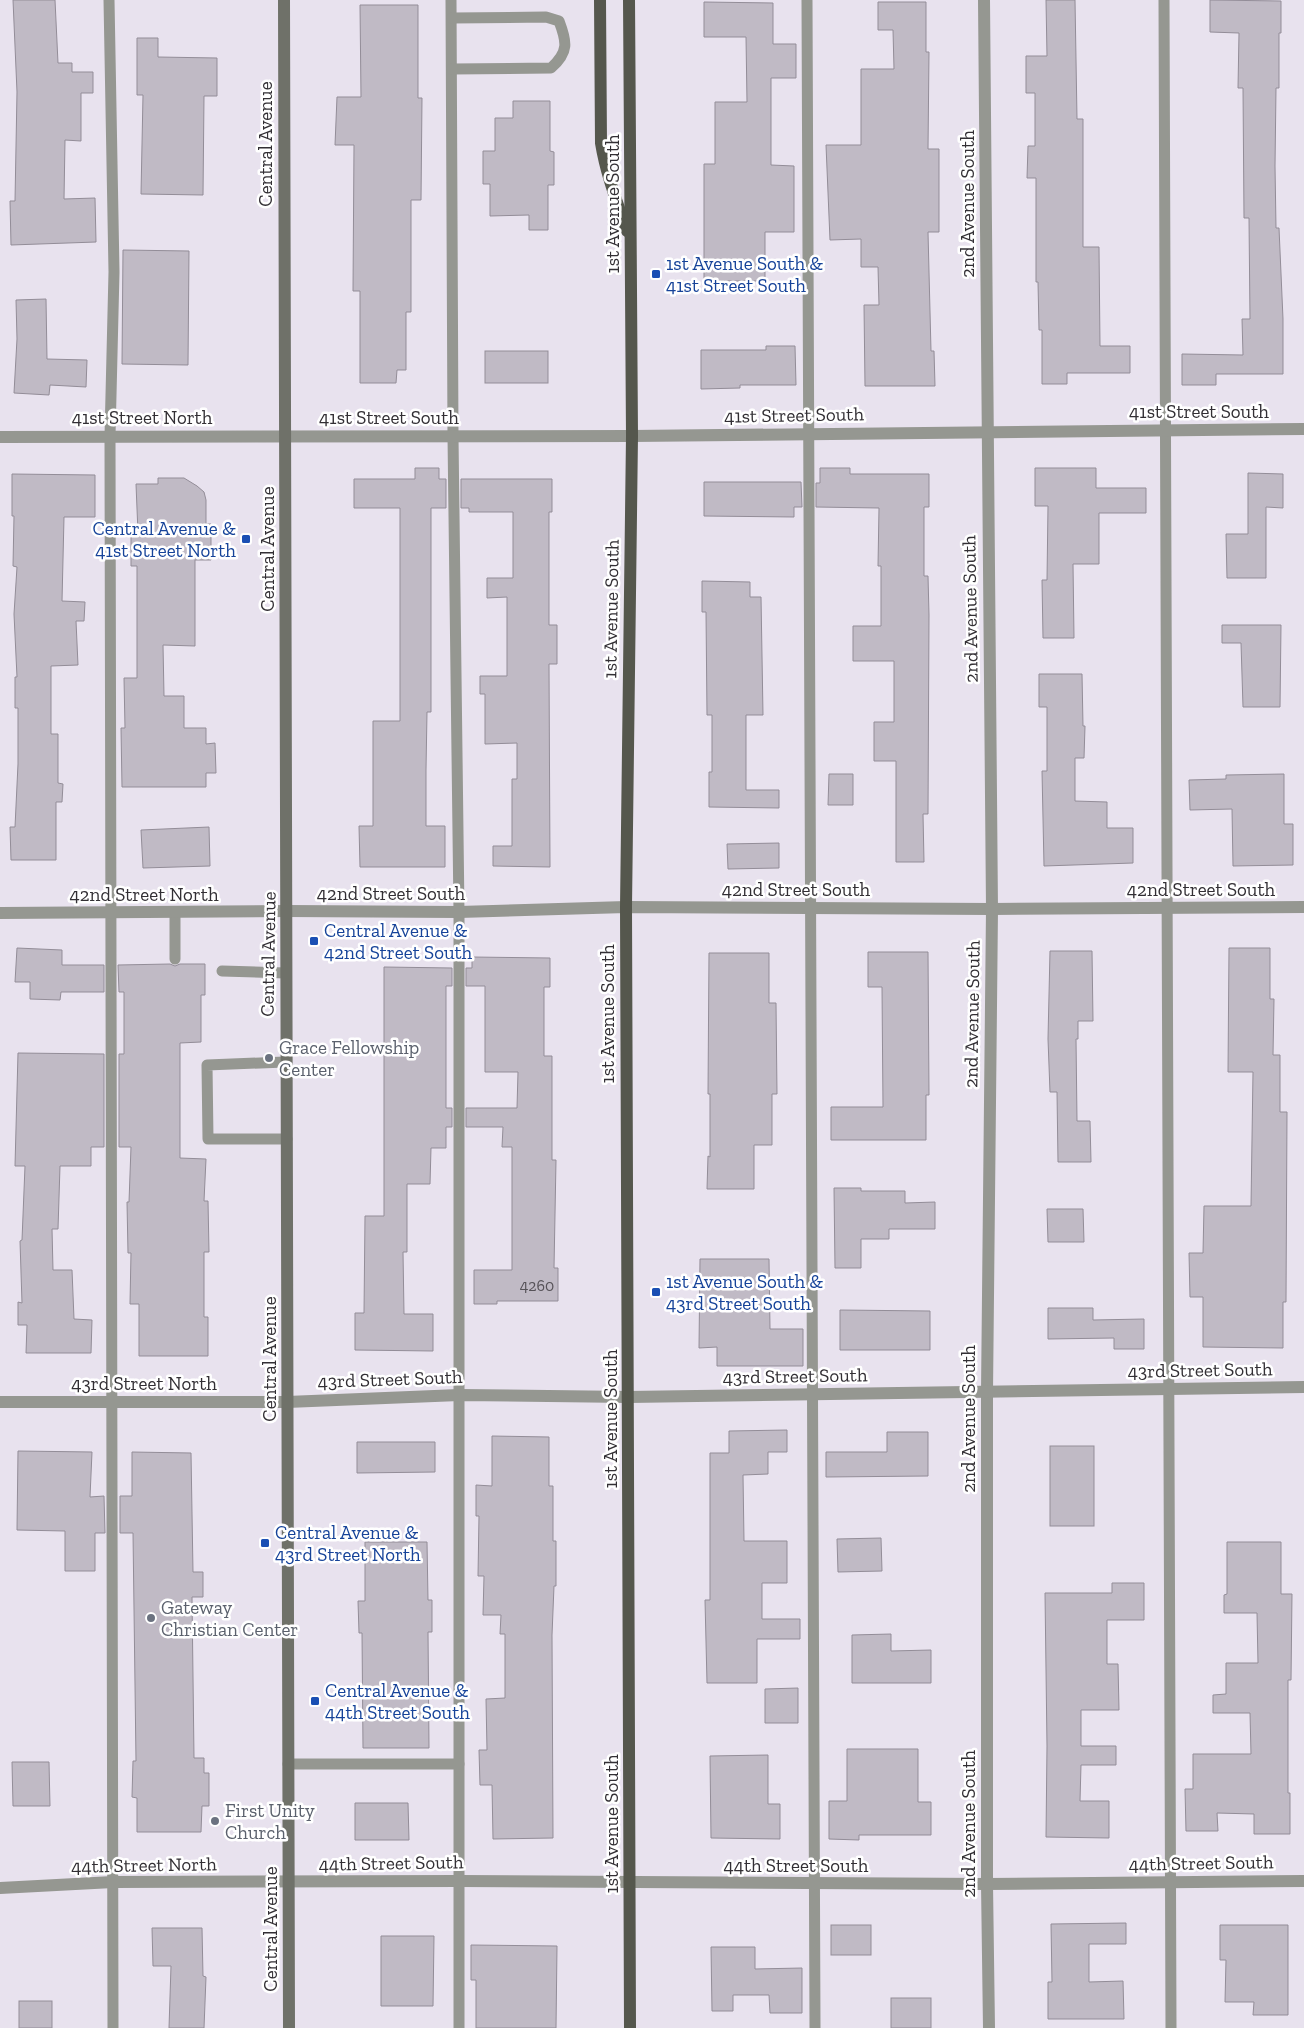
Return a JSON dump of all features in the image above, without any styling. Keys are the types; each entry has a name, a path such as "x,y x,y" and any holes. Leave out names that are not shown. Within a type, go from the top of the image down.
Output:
{"main road":[{"name":"Central Avenue","path":"284,0 287,911 285,1062 287,1139 289,2028"},
{"path":"600,0 601,143 612,190 631,241"},
{"name":"1st Avenue South","path":"629,0 632,436 626,907 630,2028"}],"street":[{"name":"2nd Avenue South","path":"984,0 992,909 986,1392 986,1884 989,2028"},
{"name":"41st Street South","path":"285,436 632,436 1304,429"},
{"name":"41st Street North","path":"0,437 285,436"},
{"name":"42nd Street South","path":"287,911 459,912 626,907 992,909 1304,907"},
{"name":"42nd Street North","path":"0,913 287,911"},
{"name":"43rd Street South","path":"287,1402 459,1395 629,1397 1304,1387"},
{"name":"43rd Street North","path":"0,1402 287,1402"},
{"name":"44th Street South","path":"289,1883 459,1881 986,1884 1304,1881"},
{"name":"44th Street North","path":"0,1888 113,1882 289,1883"}],"lane":[{"path":"109,0 114,272 110,436 113,2028"},
{"path":"452,0 453,436 459,912 459,2028"},
{"path":"807,0 815,2028"},
{"path":"1164,0 1171,2028"},
{"path":"452,18 546,17 559,21 564,36 565,49 561,59 551,68 452,68"},
{"path":"175,913 175,959"},
{"path":"222,971 286,973"},
{"path":"285,1062 207,1065 208,1139 287,1139"},
{"path":"288,1764 459,1764"}],"building":[{"path":"13,0 55,0 58,63 72,63 72,72 93,72 93,93 81,93 81,141 65,140 64,199 95,198 96,242 11,245 10,201 15,201 17,92"},
{"path":"1046,0 1075,0 1077,119 1083,119 1083,247 1099,247 1100,346 1130,346 1130,373 1067,373 1067,384 1042,384 1042,330 1039,330 1038,282 1036,282 1036,178 1027,178 1028,146 1035,146 1035,93 1026,93 1026,56 1047,56"},
{"path":"1210,0 1281,1 1279,88 1276,88 1275,166 1276,228 1279,228 1283,319 1283,374 1216,374 1216,385 1182,385 1182,354 1243,355 1242,319 1250,319 1249,218 1244,218 1243,88 1238,88 1239,33 1210,32"},
{"path":"704,2 773,3 773,44 796,44 796,78 771,78 771,165 794,166 794,232 765,232 765,281 704,281 704,164 715,164 715,102 747,102 746,37 704,37"},
{"path":"878,2 926,2 926,52 929,52 928,149 939,149 939,232 928,232 931,351 934,351 935,386 865,386 864,305 879,305 878,267 861,267 861,239 830,240 826,145 861,145 861,69 894,69 893,30 878,30"},
{"path":"360,5 418,5 418,98 422,98 421,200 411,200 411,312 406,312 406,370 397,370 396,383 360,383 360,291 353,291 354,145 335,145 337,97 361,97"},
{"path":"137,38 158,38 158,57 217,58 217,96 204,96 203,195 141,194 143,95 137,95"},
{"path":"513,101 550,101 550,151 554,152 554,185 548,185 548,230 529,230 529,215 490,216 490,184 483,184 483,151 495,151 495,118 513,118"},
{"path":"123,250 189,251 188,365 122,364"},
{"path":"46,299 47,359 87,360 86,387 50,385 49,395 14,393 17,339 16,300"},
{"path":"766,346 795,346 796,385 740,385 740,388 701,389 701,350 766,350"},
{"path":"485,351 548,351 548,383 485,383"},
{"path":"415,468 439,468 439,479 446,479 446,508 431,508 431,712 427,712 426,770 426,826 445,826 445,867 360,867 359,826 373,826 373,721 400,721 400,508 354,508 354,479 415,479"},
{"path":"820,468 850,468 850,474 929,474 929,507 924,507 924,576 928,576 929,615 928,814 923,814 924,862 896,862 896,761 874,761 874,722 894,722 894,661 853,661 853,626 881,626 881,566 878,566 879,508 816,507 816,483 820,483"},
{"path":"1035,468 1096,468 1096,488 1146,488 1146,513 1099,513 1099,564 1073,564 1074,638 1043,638 1042,580 1047,580 1048,506 1035,506"},
{"path":"1248,473 1283,474 1283,508 1266,507 1266,578 1227,578 1226,534 1248,534"},
{"path":"12,474 95,475 95,517 64,517 62,601 85,602 84,621 76,621 78,665 51,666 51,734 58,734 58,783 63,784 62,802 56,802 56,860 11,860 10,827 15,827 18,764 18,708 15,708 15,677 17,677 14,614 17,567 13,566 14,516 12,516"},
{"path":"158,478 184,478 204,492 206,524 211,524 211,560 195,560 195,646 163,645 164,696 184,696 184,728 206,728 206,744 215,743 216,773 206,773 206,787 122,787 121,728 125,728 124,678 137,678 137,566 131,566 131,533 138,533 136,484 158,484"},
{"path":"461,479 552,479 552,512 549,512 549,625 557,625 557,664 549,664 550,867 493,866 493,846 512,846 512,779 517,779 517,743 485,744 485,694 480,694 480,676 507,676 507,597 487,598 487,578 513,578 513,512 469,512 469,508 461,508"},
{"path":"704,482 801,482 802,507 794,507 794,517 704,516"},
{"path":"702,581 750,582 750,597 761,597 763,715 746,715 746,790 779,790 779,808 709,807 709,772 712,772 712,715 707,715 706,612 702,612"},
{"path":"1222,625 1281,625 1280,707 1243,707 1241,643 1222,643"},
{"path":"1039,674 1082,674 1083,726 1085,726 1084,758 1075,758 1075,801 1107,802 1107,828 1133,828 1133,863 1044,866 1042,771 1047,771 1047,707 1039,707"},
{"path":"829,774 853,774 853,805 828,805"},
{"path":"1284,774 1284,824 1293,824 1293,865 1233,866 1232,809 1190,810 1189,780 1226,779 1226,775"},
{"path":"209,827 210,866 143,868 141,830"},
{"path":"779,843 779,868 728,869 727,844"},
{"path":"17,948 62,950 62,965 104,965 104,992 61,992 60,1000 30,999 30,982 15,982"},
{"path":"1229,948 1270,948 1270,999 1274,999 1273,1055 1280,1055 1280,1112 1287,1112 1286,1302 1283,1302 1283,1348 1203,1347 1203,1297 1190,1297 1189,1253 1203,1253 1204,1206 1251,1206 1253,1072 1228,1072"},
{"path":"1050,951 1092,951 1093,1021 1078,1021 1078,1039 1076,1039 1077,1121 1090,1121 1091,1162 1058,1162 1057,1092 1050,1092 1048,1039"},
{"path":"868,952 928,952 929,1095 926,1095 926,1140 831,1140 831,1107 883,1107 882,987 868,987"},
{"path":"709,953 769,953 769,1003 776,1003 777,1094 772,1094 772,1145 754,1145 754,1189 707,1189 708,1156 710,1157 710,1094 708,1094"},
{"path":"472,957 550,958 550,987 544,987 544,1056 552,1056 552,1160 556,1160 554,1268 558,1268 558,1301 497,1301 497,1304 474,1304 474,1270 512,1270 512,1147 502,1147 503,1127 466,1127 466,1108 517,1108 518,1072 485,1072 485,986 466,986 466,968 472,968"},
{"path":"170,964 175,966 180,964 205,964 205,995 201,995 201,1042 180,1043 180,1158 206,1159 204,1201 208,1201 209,1252 204,1252 204,1317 208,1317 208,1356 139,1356 139,1304 130,1304 131,1253 128,1253 127,1202 129,1202 131,1147 119,1147 119,1054 124,1054 124,992 119,992 118,965"},
{"path":"384,967 452,968 452,986 446,986 446,1108 452,1108 452,1127 446,1127 446,1148 431,1148 430,1184 407,1184 407,1252 403,1252 404,1314 433,1314 433,1351 355,1350 355,1313 364,1313 365,1216 384,1216"},
{"path":"18,1053 104,1054 104,1147 91,1147 91,1166 60,1166 58,1229 52,1229 53,1270 72,1270 74,1319 92,1320 91,1353 26,1353 27,1325 18,1325 18,1302 22,1303 20,1241 22,1240 25,1166 15,1166"},
{"path":"834,1188 861,1188 861,1191 905,1191 905,1203 935,1202 935,1229 889,1229 889,1239 861,1239 861,1268 835,1268"},
{"path":"1047,1209 1083,1209 1084,1242 1048,1242"},
{"path":"700,1259 769,1259 770,1329 803,1329 803,1366 717,1366 717,1347 699,1348"},
{"path":"1048,1308 1093,1308 1093,1320 1144,1319 1144,1349 1114,1349 1114,1338 1048,1339"},
{"path":"840,1310 930,1311 930,1350 840,1350"},
{"path":"787,1430 787,1452 768,1452 768,1474 743,1475 744,1541 787,1541 787,1583 762,1583 762,1619 800,1619 800,1639 757,1639 757,1683 707,1683 705,1600 710,1600 710,1453 729,1453 729,1431"},
{"path":"887,1432 928,1432 928,1476 826,1477 826,1452 887,1452"},
{"path":"492,1436 549,1437 549,1486 553,1486 553,1541 556,1541 556,1586 554,1586 552,1635 553,1838 493,1839 492,1785 480,1785 479,1750 487,1750 486,1699 505,1698 505,1634 500,1634 501,1615 483,1615 484,1576 478,1576 479,1516 476,1516 476,1485 492,1486"},
{"path":"357,1442 435,1442 435,1472 357,1473"},
{"path":"1050,1446 1094,1446 1094,1526 1050,1526"},
{"path":"18,1451 92,1452 90,1497 104,1496 105,1533 95,1533 95,1571 65,1571 65,1531 17,1530"},
{"path":"132,1452 191,1453 193,1572 203,1572 203,1597 192,1597 194,1758 204,1758 204,1773 209,1773 209,1806 202,1806 201,1832 137,1832 137,1798 132,1797 133,1761 136,1761 133,1533 120,1533 120,1496 132,1496"},
{"path":"881,1538 882,1571 838,1572 837,1539"},
{"path":"365,1542 427,1542 428,1600 432,1600 432,1632 428,1632 429,1748 363,1748 362,1633 359,1633 358,1601 365,1601"},
{"path":"1227,1542 1281,1542 1281,1594 1292,1594 1291,1680 1288,1680 1290,1834 1254,1834 1254,1814 1217,1813 1218,1831 1186,1831 1185,1789 1193,1789 1193,1754 1251,1754 1250,1713 1213,1713 1213,1695 1226,1694 1226,1663 1258,1663 1257,1613 1224,1613 1224,1595 1227,1594"},
{"path":"1112,1583 1144,1583 1144,1620 1107,1620 1107,1664 1118,1664 1119,1710 1081,1710 1081,1746 1116,1746 1116,1765 1081,1765 1080,1801 1109,1801 1109,1838 1046,1837 1045,1593 1112,1593"},
{"path":"891,1634 891,1651 931,1650 931,1683 852,1683 852,1635"},
{"path":"798,1688 798,1723 765,1723 765,1689"},
{"path":"847,1749 918,1749 918,1802 931,1802 931,1835 859,1835 859,1840 829,1839 829,1801 847,1801"},
{"path":"768,1755 768,1804 780,1804 780,1839 711,1838 710,1756"},
{"path":"12,1762 49,1762 50,1806 13,1806"},
{"path":"355,1803 408,1803 409,1840 355,1840"},
{"path":"1126,1923 1126,1944 1089,1944 1089,1982 1123,1981 1124,2019 1048,2019 1048,1982 1052,1982 1051,1924"},
{"path":"831,1925 871,1925 871,1955 831,1955"},
{"path":"1220,1925 1288,1925 1288,2015 1253,2015 1254,2002 1225,2002 1226,1960 1220,1960"},
{"path":"152,1928 202,1928 203,1976 206,1977 204,2028 169,2028 171,1966 153,1966"},
{"path":"381,1936 434,1936 433,2006 381,2006"},
{"path":"471,1945 557,1946 556,2028 476,2028 476,1980 471,1980"},
{"path":"711,1947 755,1947 755,1969 802,1968 802,2013 770,2013 769,1995 733,1995 733,2011 712,2011"},
{"path":"891,1998 931,1998 931,2028 891,2028"},
{"path":"19,2001 52,2001 52,2028 19,2028"}],"place":[{"name":"1st Avenue South & 41st Street South","path":"656,274"},
{"name":"Central Avenue & 41st Street North","path":"246,539"},
{"name":"Central Avenue & 42nd Street South","path":"314,941"},
{"name":"Grace Fellowship Center","path":"269,1058"},
{"name":"1st Avenue South & 43rd Street South","path":"656,1292"},
{"name":"Central Avenue & 43rd Street North","path":"265,1543"},
{"name":"Gateway Christian Center","path":"151,1618"},
{"name":"Central Avenue & 44th Street South","path":"315,1701"},
{"name":"First Unity Church","path":"215,1821"}]}
